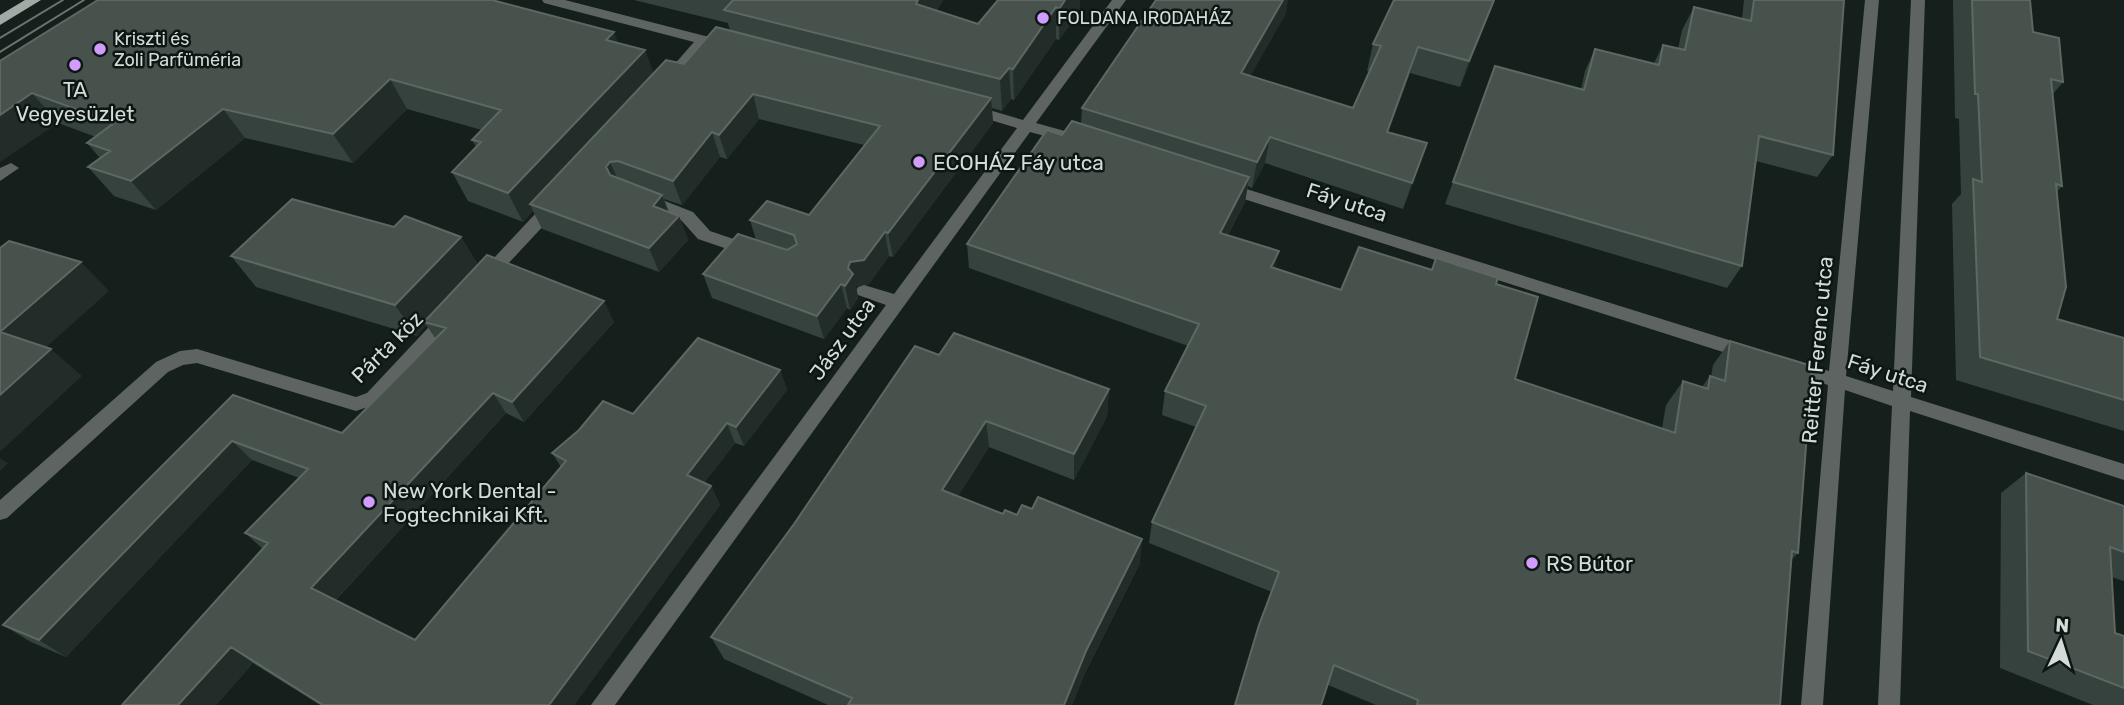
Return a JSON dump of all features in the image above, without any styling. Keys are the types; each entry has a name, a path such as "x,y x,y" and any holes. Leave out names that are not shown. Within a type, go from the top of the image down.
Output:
{"main road":[{"path":"0,21 34,0"}],"street":[{"path":"549,0 745,51"},
{"path":"606,15 620,0"},
{"name":"Jász utca","path":"602,705 1119,0"},
{"name":"Reitter Ferenc utca","path":"1812,705 1837,380 1872,0"},
{"path":"1889,705 1918,0"},
{"path":"658,91 704,40"},
{"path":"947,104 1081,141"},
{"name":"Fáy utca","path":"1212,183 2124,472"},
{"name":"Párta köz","path":"0,512 171,362 197,356 356,404 373,398 565,191"},
{"path":"627,193 687,216 704,235 762,255"},
{"path":"864,290 898,302"}],"building":[{"path":"98,0 492,0 614,32 606,40 645,50 508,193 452,172 481,142 472,140 501,110 390,79 333,134 223,109 131,181 88,167 110,151 87,143 114,123 32,93 0,115 0,61"},
{"path":"733,0 918,0 916,4 978,24 998,0 1065,0 1059,9 1056,7 1013,69 1009,68 1000,79 724,10"},
{"path":"1156,0 1283,0 1241,73 1353,108 1381,46 1373,44 1394,0 1494,0 1469,61 1418,47 1387,132 1427,143 1412,183 1270,137 1257,162 1082,108"},
{"path":"1754,0 1844,0 1833,155 1759,136 1742,266 1453,182 1495,66 1584,90 1595,49 1659,65 1663,45 1685,50 1694,7 1751,21"},
{"path":"1972,0 2030,0 2033,32 2059,38 2063,82 2051,79 2062,186 2056,184 2066,287 2057,319 2124,338 2124,400 1980,357 1973,179 1982,182 1978,94 1975,94"},
{"path":"716,27 991,98 888,233 885,232 864,260 850,262 848,268 853,274 845,286 841,284 817,316 703,274 738,234 787,250 797,244 794,235 750,220 767,201 809,215 880,126 753,94 719,135 712,132 673,181 618,161 610,162 606,167 610,175 662,195 653,206 679,216 649,248 530,204 666,60 684,64"},
{"path":"1072,121 1249,177 1220,233 1279,251 1271,267 1341,290 1359,247 1432,270 1436,258 1498,278 1496,284 1538,297 1515,379 1675,433 1683,381 1708,389 1710,376 1725,381 1730,341 1812,366 1798,553 1792,551 1780,705 1417,705 1418,700 1334,665 1321,705 1235,705 1259,625 1279,572 1152,522 1206,406 1165,391 1199,324 967,244 1047,130 1062,135"},
{"path":"292,199 394,227 405,216 461,237 395,305 231,256"},
{"path":"9,241 81,262 0,332 0,248"},
{"path":"487,255 604,301 512,402 493,393 311,588 415,640 566,461 552,453 579,430 603,401 633,414 698,338 780,370 736,427 727,423 687,475 711,486 549,705 323,705 231,647 178,705 122,705 268,543 245,533 308,469 232,441 39,640 3,625 233,395 342,433 446,328 424,322"},
{"path":"0,332 51,349 0,395"},
{"path":"954,333 1109,389 1074,454 986,421 942,490 1003,514 1005,510 1017,515 1022,505 1032,509 1038,497 1142,539 1086,651 1064,705 848,705 852,698 711,637 794,524 915,346 939,355"},
{"path":"2026,473 2124,506 2124,552 2110,547 2115,633 2124,636 2124,688 2028,651"}],"tram line":[{"path":"0,38 63,0"},
{"path":"0,52 84,0"}],"place":[{"name":"FOLDANA IRODAHÁZ","path":"1043,18"},
{"name":"Kriszti és Zoli Parfüméria","path":"100,49"},
{"name":"TA Vegyesüzlet","path":"75,65"},
{"name":"ECOHÁZ Fáy utca","path":"919,162"},
{"name":"New York Dental - Fogtechnikai Kft.","path":"369,502"},
{"name":"RS Bútor","path":"1532,563"}]}
